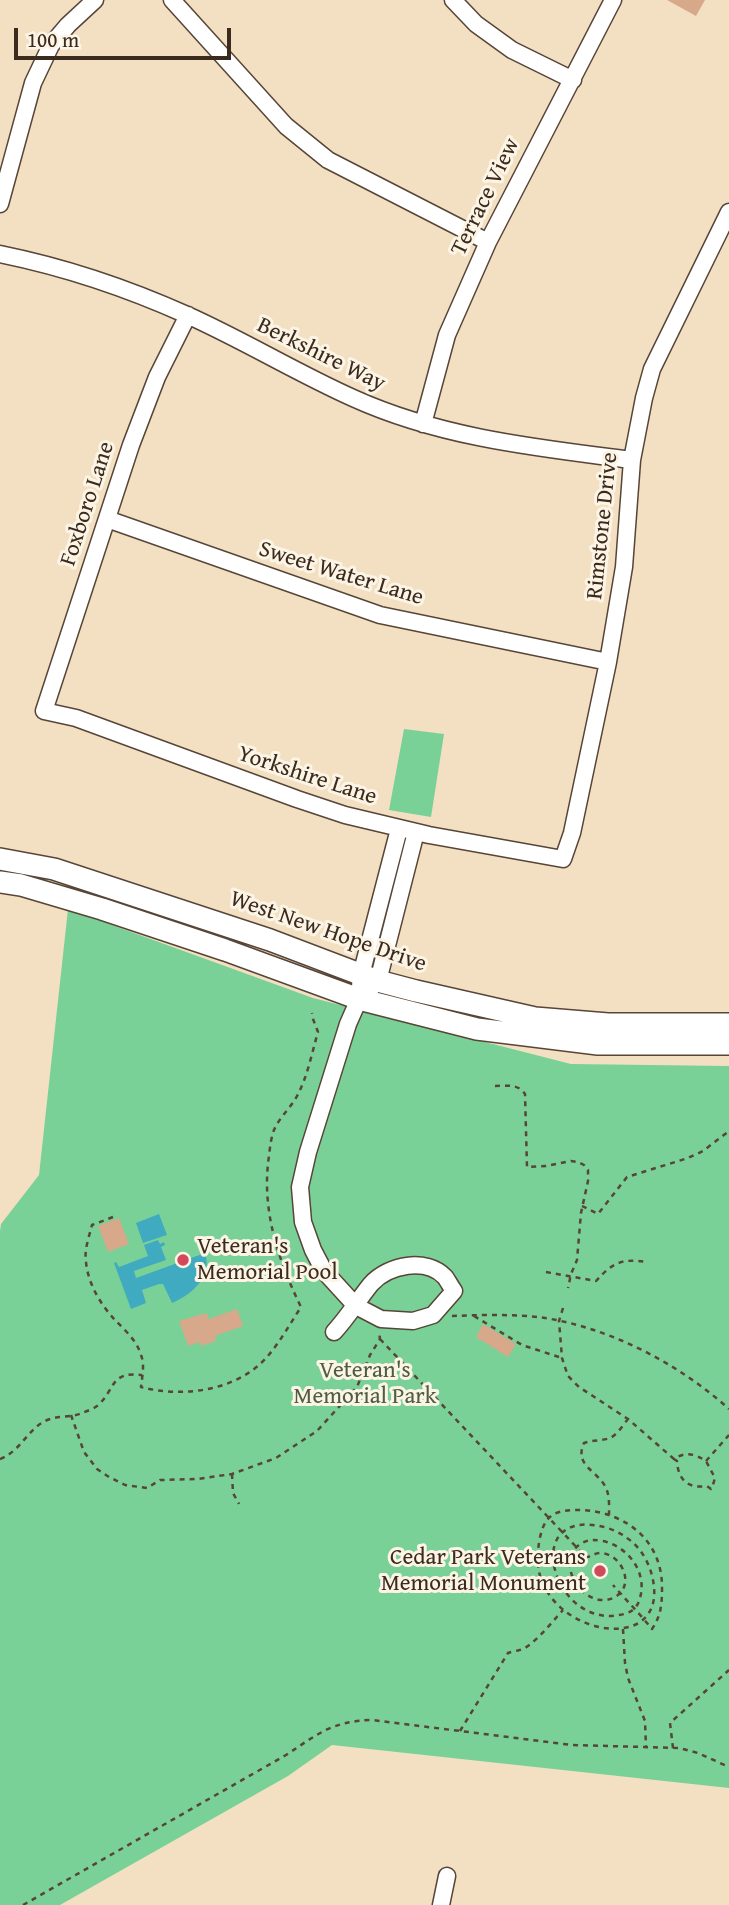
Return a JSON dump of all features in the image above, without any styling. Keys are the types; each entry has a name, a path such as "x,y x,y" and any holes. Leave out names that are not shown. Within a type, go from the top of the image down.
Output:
{"main road":[{"name":"West New Hope Drive","path":"0,859 54,869 270,940 369,978 535,1018 608,1024 729,1024"},
{"path":"0,882 114,912 359,999 477,1029 586,1043 729,1044"}],"street":[{"path":"0,204 33,82 51,45 95,0"},
{"path":"172,0 286,126 328,160 488,242"},
{"path":"453,0 476,24 512,50 573,80"},
{"name":"Terrace View","path":"424,424 447,335 488,242 613,0"},
{"name":"Rimstone Drive","path":"563,859 572,833 608,662 624,567 632,460 643,398 652,369 729,212"},
{"name":"Berkshire Way","path":"0,254 116,285 188,315 354,399 424,424 451,432 545,449 632,460"},
{"name":"Foxboro Lane","path":"44,711 131,445 157,377 188,315"},
{"name":"Sweet Water Lane","path":"107,519 380,615 608,662"},
{"name":"Yorkshire Lane","path":"44,711 76,718 345,815 399,829 563,859"},
{"path":"369,978 399,829"},
{"path":"334,1332 356,1306 373,1282 405,1266 426,1266 444,1276 454,1291 433,1315 413,1321 381,1319 356,1306 324,1271 313,1250 303,1223 300,1187 308,1152 348,1024 369,978 416,832"},
{"path":"441,1905 447,1876"}],"path":[{"path":"113,1217 93,1225 85,1261 90,1280 106,1310 139,1348 143,1364 141,1387 156,1391 189,1392 230,1382 243,1376 265,1359 301,1307 286,1277 277,1250 266,1189 275,1128 299,1092 318,1032 312,1013"},
{"path":"495,1086 518,1087 525,1094 527,1167 571,1161 579,1162 588,1170 577,1260 568,1288"},
{"path":"582,1206 598,1214 627,1177 688,1158 703,1151 729,1131"},
{"path":"546,1272 596,1281 607,1268 614,1265 629,1261 646,1262"},
{"path":"563,1308 559,1321 562,1358 568,1376 579,1387 628,1419 674,1459 677,1461 678,1473 686,1484 698,1488 707,1486 710,1489 714,1485 715,1478 706,1461 690,1454 674,1459"},
{"path":"448,1315 538,1317 612,1336 660,1359 710,1392 729,1409"},
{"path":"474,1315 522,1345 562,1358"},
{"path":"387,1332 379,1332 380,1339 549,1518 562,1532 576,1547 586,1558 601,1553 608,1555 616,1561 626,1577 626,1585 620,1593 607,1600 600,1600 582,1591 573,1579 570,1563 570,1555 576,1547 590,1540 599,1541 621,1549 633,1560 642,1582 635,1609 617,1616 600,1615 583,1608 568,1595 554,1566 553,1550 562,1532 585,1524 600,1527 628,1538 641,1552 654,1584 654,1601 644,1619 630,1628 601,1627 572,1617 563,1610 547,1592 537,1567 541,1534 549,1518 560,1511 571,1510 609,1515 640,1533 650,1544 663,1577 659,1619 652,1629 644,1619 635,1609 620,1593 613,1585"},
{"path":"71,1415 84,1452 97,1469 125,1485 147,1488 160,1480 198,1479 232,1474 276,1458 317,1431 357,1387 380,1339"},
{"path":"0,1459 21,1445 34,1429 46,1420 79,1415 97,1406 124,1375 142,1374"},
{"path":"609,1515 605,1486 583,1461 581,1454 584,1443 614,1436 628,1419"},
{"path":"706,1461 729,1435"},
{"path":"232,1474 233,1493 239,1504"},
{"path":"460,1731 508,1653 529,1645 563,1610"},
{"path":"623,1629 625,1663 645,1721 646,1747"},
{"path":"673,1748 670,1723 729,1670"},
{"path":"23,1905 334,1726 351,1720 372,1720 572,1745 673,1748 698,1753 729,1767"}],"green space":[{"path":"404,729 444,734 431,817 389,810"},
{"name":"Veteran's Memorial Park","path":"68,909 313,998 571,1064 729,1066 729,1788 332,1745 288,1776 60,1905 0,1905 0,1231 1,1224 39,1175"}],"water":[{"path":"159,1214 167,1235 143,1243 136,1223"},
{"path":"158,1240 160,1244 164,1242 165,1245 161,1247 166,1260 134,1271 136,1278 205,1253 206,1270 193,1290 172,1303 163,1284 159,1284 142,1290 146,1303 131,1309 114,1263 119,1267 148,1256 144,1245"}],"building":[{"path":"667,0 705,0 696,16"},
{"path":"119,1218 129,1244 108,1252 98,1226"},
{"path":"237,1309 243,1326 215,1336 216,1341 201,1346 199,1342 188,1346 179,1321 206,1313 209,1319"},
{"path":"483,1324 516,1344 508,1357 476,1337"}],"place":[{"name":"Veteran's Memorial Pool","path":"183,1260"},
{"name":"Cedar Park Veterans Memorial Monument","path":"600,1571"}]}
